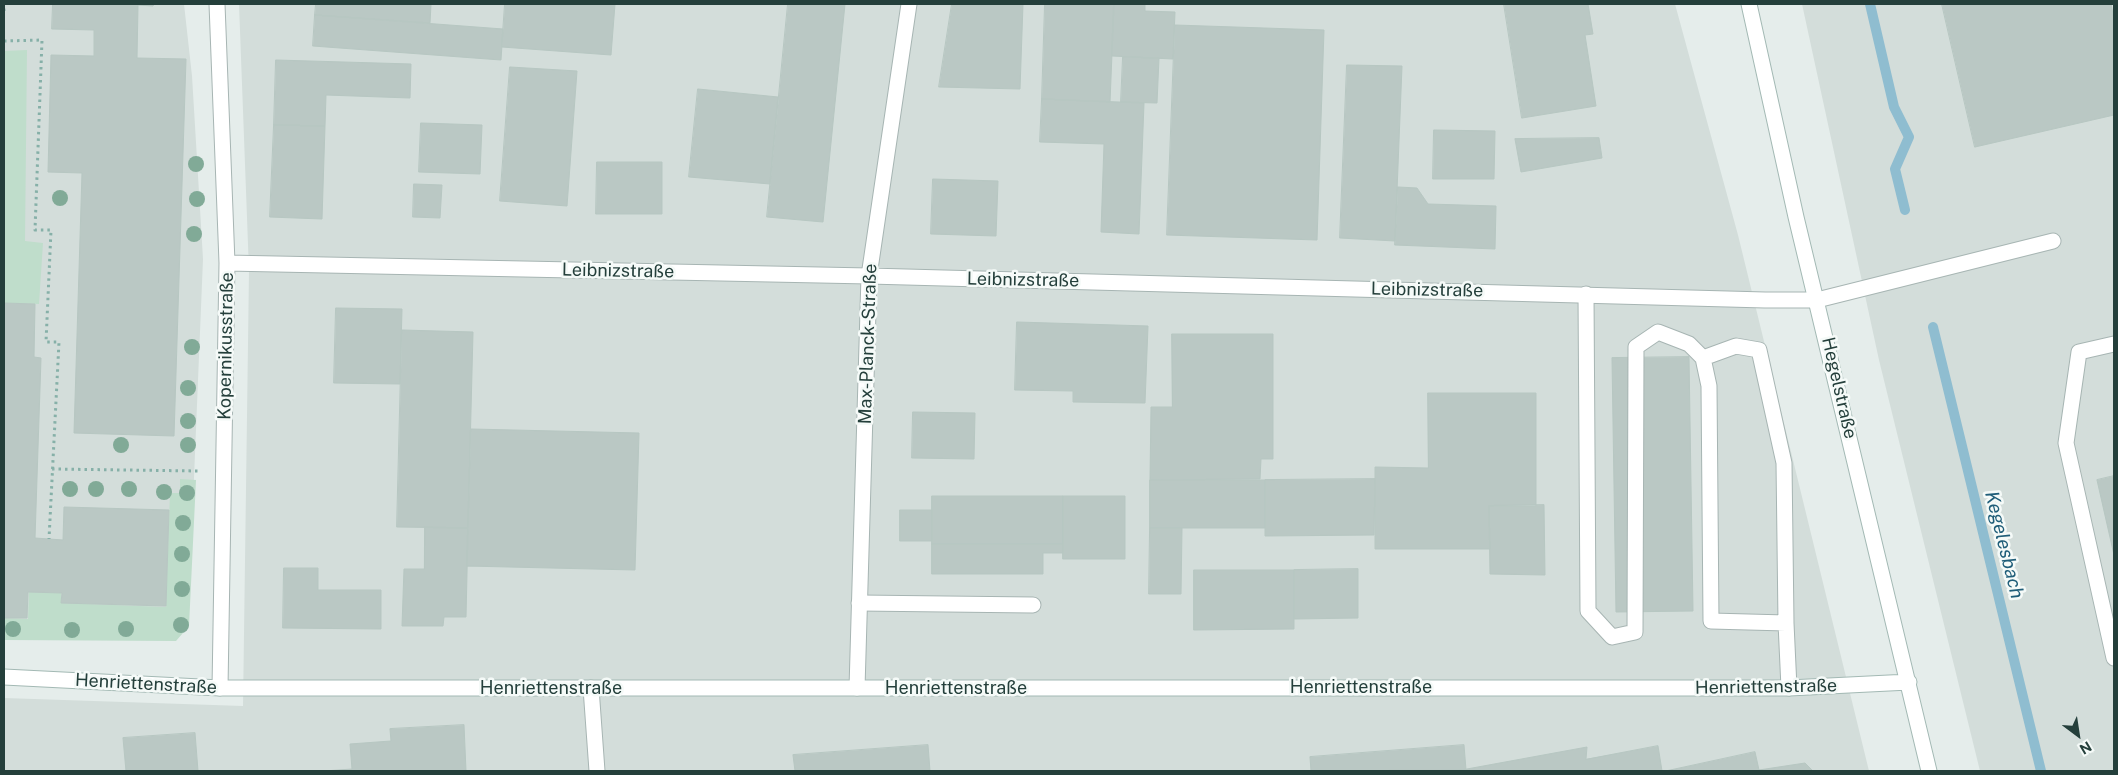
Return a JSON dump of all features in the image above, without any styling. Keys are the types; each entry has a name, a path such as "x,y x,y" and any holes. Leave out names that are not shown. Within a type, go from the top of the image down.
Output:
{"street":[{"name":"Kopernikusstraße","path":"217,4 228,263 220,688"},
{"name":"Max-Planck-Straße","path":"857,688 869,276 909,4"},
{"name":"Hegelstraße","path":"1749,4 1796,217 1818,300 1929,771"},
{"name":"Leibnizstraße","path":"228,263 869,276 1818,300 2053,241"},
{"path":"1586,294 1588,612 1612,637 1635,632 1636,348 1658,332 1688,344 1703,358 1709,386 1711,621 1786,623"},
{"path":"2114,344 2080,352 2066,443 2114,658"},
{"path":"1703,358 1736,346 1759,350 1784,463 1786,623 1789,688"},
{"path":"860,602 1033,605"},
{"name":"Henriettenstraße","path":"4,677 220,688 1789,688 1909,682"},
{"path":"591,688 597,771"}],"path":[{"path":"4,4 4,11"},
{"path":"4,40 42,40 35,230 51,230 46,342 59,342 49,539"},
{"path":"52,469 224,471"}],"shaded area":[{"path":"4,4 184,4 192,76 203,259 188,623 4,638"},
{"path":"239,4 1675,4 1738,235 1869,771 4,771 4,698 243,706 249,271"},
{"path":"1802,4 2114,4 2114,771 1980,771 1879,360"}],"green space":[{"path":"27,50 25,241 43,243 39,304 4,303 4,51"},
{"path":"180,479 196,480 189,626 176,641 4,640 4,618 28,619 29,592 61,593 61,603 166,607 170,493 180,493"}],"building":[{"path":"53,4 154,4 153,6 138,5 137,58 186,59 174,436 74,433 82,173 48,172 51,55 94,56 94,30 52,29"},
{"path":"316,4 431,4 430,23 315,15"},
{"path":"505,4 615,4 611,55 502,47"},
{"path":"788,4 845,4 823,222 767,217"},
{"path":"952,4 1023,4 1020,89 939,87"},
{"path":"1045,4 1114,4 1110,102 1042,99"},
{"path":"1114,4 1145,4 1145,11 1175,12 1173,59 1112,56"},
{"path":"1504,4 1588,4 1593,34 1585,35 1596,106 1522,118"},
{"path":"1942,4 2111,4 2114,19 2114,115 1975,147"},
{"path":"315,15 503,29 501,60 313,46"},
{"path":"1175,25 1324,30 1317,240 1167,235"},
{"path":"1123,57 1159,58 1157,103 1121,102"},
{"path":"276,60 411,64 410,98 326,95 325,126 274,125"},
{"path":"1347,65 1402,66 1395,241 1340,238"},
{"path":"510,67 577,71 567,206 500,201"},
{"path":"698,89 778,97 770,184 689,177"},
{"path":"1042,99 1144,103 1139,234 1101,232 1104,144 1040,142"},
{"path":"421,123 482,125 480,174 419,172"},
{"path":"274,125 325,126 322,219 270,217"},
{"path":"1434,130 1495,131 1494,179 1433,179"},
{"path":"1599,138 1602,158 1521,172 1515,139"},
{"path":"597,162 662,162 662,214 596,214"},
{"path":"933,179 998,181 996,236 931,234"},
{"path":"414,184 442,185 440,218 413,217"},
{"path":"1398,187 1417,188 1428,204 1496,206 1495,249 1395,245"},
{"path":"4,303 35,304 34,357 41,358 35,538 63,540 64,507 169,510 166,606 61,603 62,593 28,592 27,618 4,618"},
{"path":"336,308 402,309 400,384 334,383"},
{"path":"1017,322 1148,326 1145,403 1073,402 1073,391 1015,390"},
{"path":"402,330 473,332 468,528 397,527"},
{"path":"1172,334 1273,334 1273,459 1261,459 1260,479 1150,480 1151,407 1172,407"},
{"path":"1689,357 1693,611 1616,612 1612,358"},
{"path":"1428,393 1536,393 1536,506 1489,506 1490,549 1375,549 1375,467 1428,468"},
{"path":"913,412 975,413 974,459 912,458"},
{"path":"471,429 639,433 635,570 467,566"},
{"path":"2114,476 2114,555 2097,480"},
{"path":"1375,479 1374,535 1265,536 1265,480"},
{"path":"1150,480 1265,480 1265,528 1150,528"},
{"path":"932,496 1063,496 1063,544 932,544"},
{"path":"1063,496 1125,496 1125,559 1063,559"},
{"path":"1544,505 1545,575 1490,574 1489,506"},
{"path":"900,510 932,510 932,541 900,541"},
{"path":"425,527 468,528 466,617 444,617 443,626 402,626 404,569 424,569"},
{"path":"1150,528 1182,528 1181,594 1149,594"},
{"path":"932,544 1063,544 1063,553 1043,553 1043,574 932,574"},
{"path":"284,568 318,568 318,590 381,590 381,629 283,628"},
{"path":"1358,569 1358,618 1294,619 1294,570"},
{"path":"1194,570 1294,570 1294,629 1194,630"},
{"path":"464,725 466,771 324,771 352,769 350,744 391,741 390,729"},
{"path":"195,733 198,771 126,771 123,738"},
{"path":"928,745 930,771 795,771 793,755"},
{"path":"1464,745 1466,770 1311,771 1310,757"},
{"path":"1658,746 1662,771 1456,771 1587,747 1586,759"},
{"path":"1755,752 1759,770 1805,763 1813,771 1666,771"}],"waterway":[{"name":"Kegelesbach","path":"1870,4 1894,107 1909,137 1895,169 1905,210"},
{"name":"Kegelesbach","path":"1933,327 2041,771"}]}
